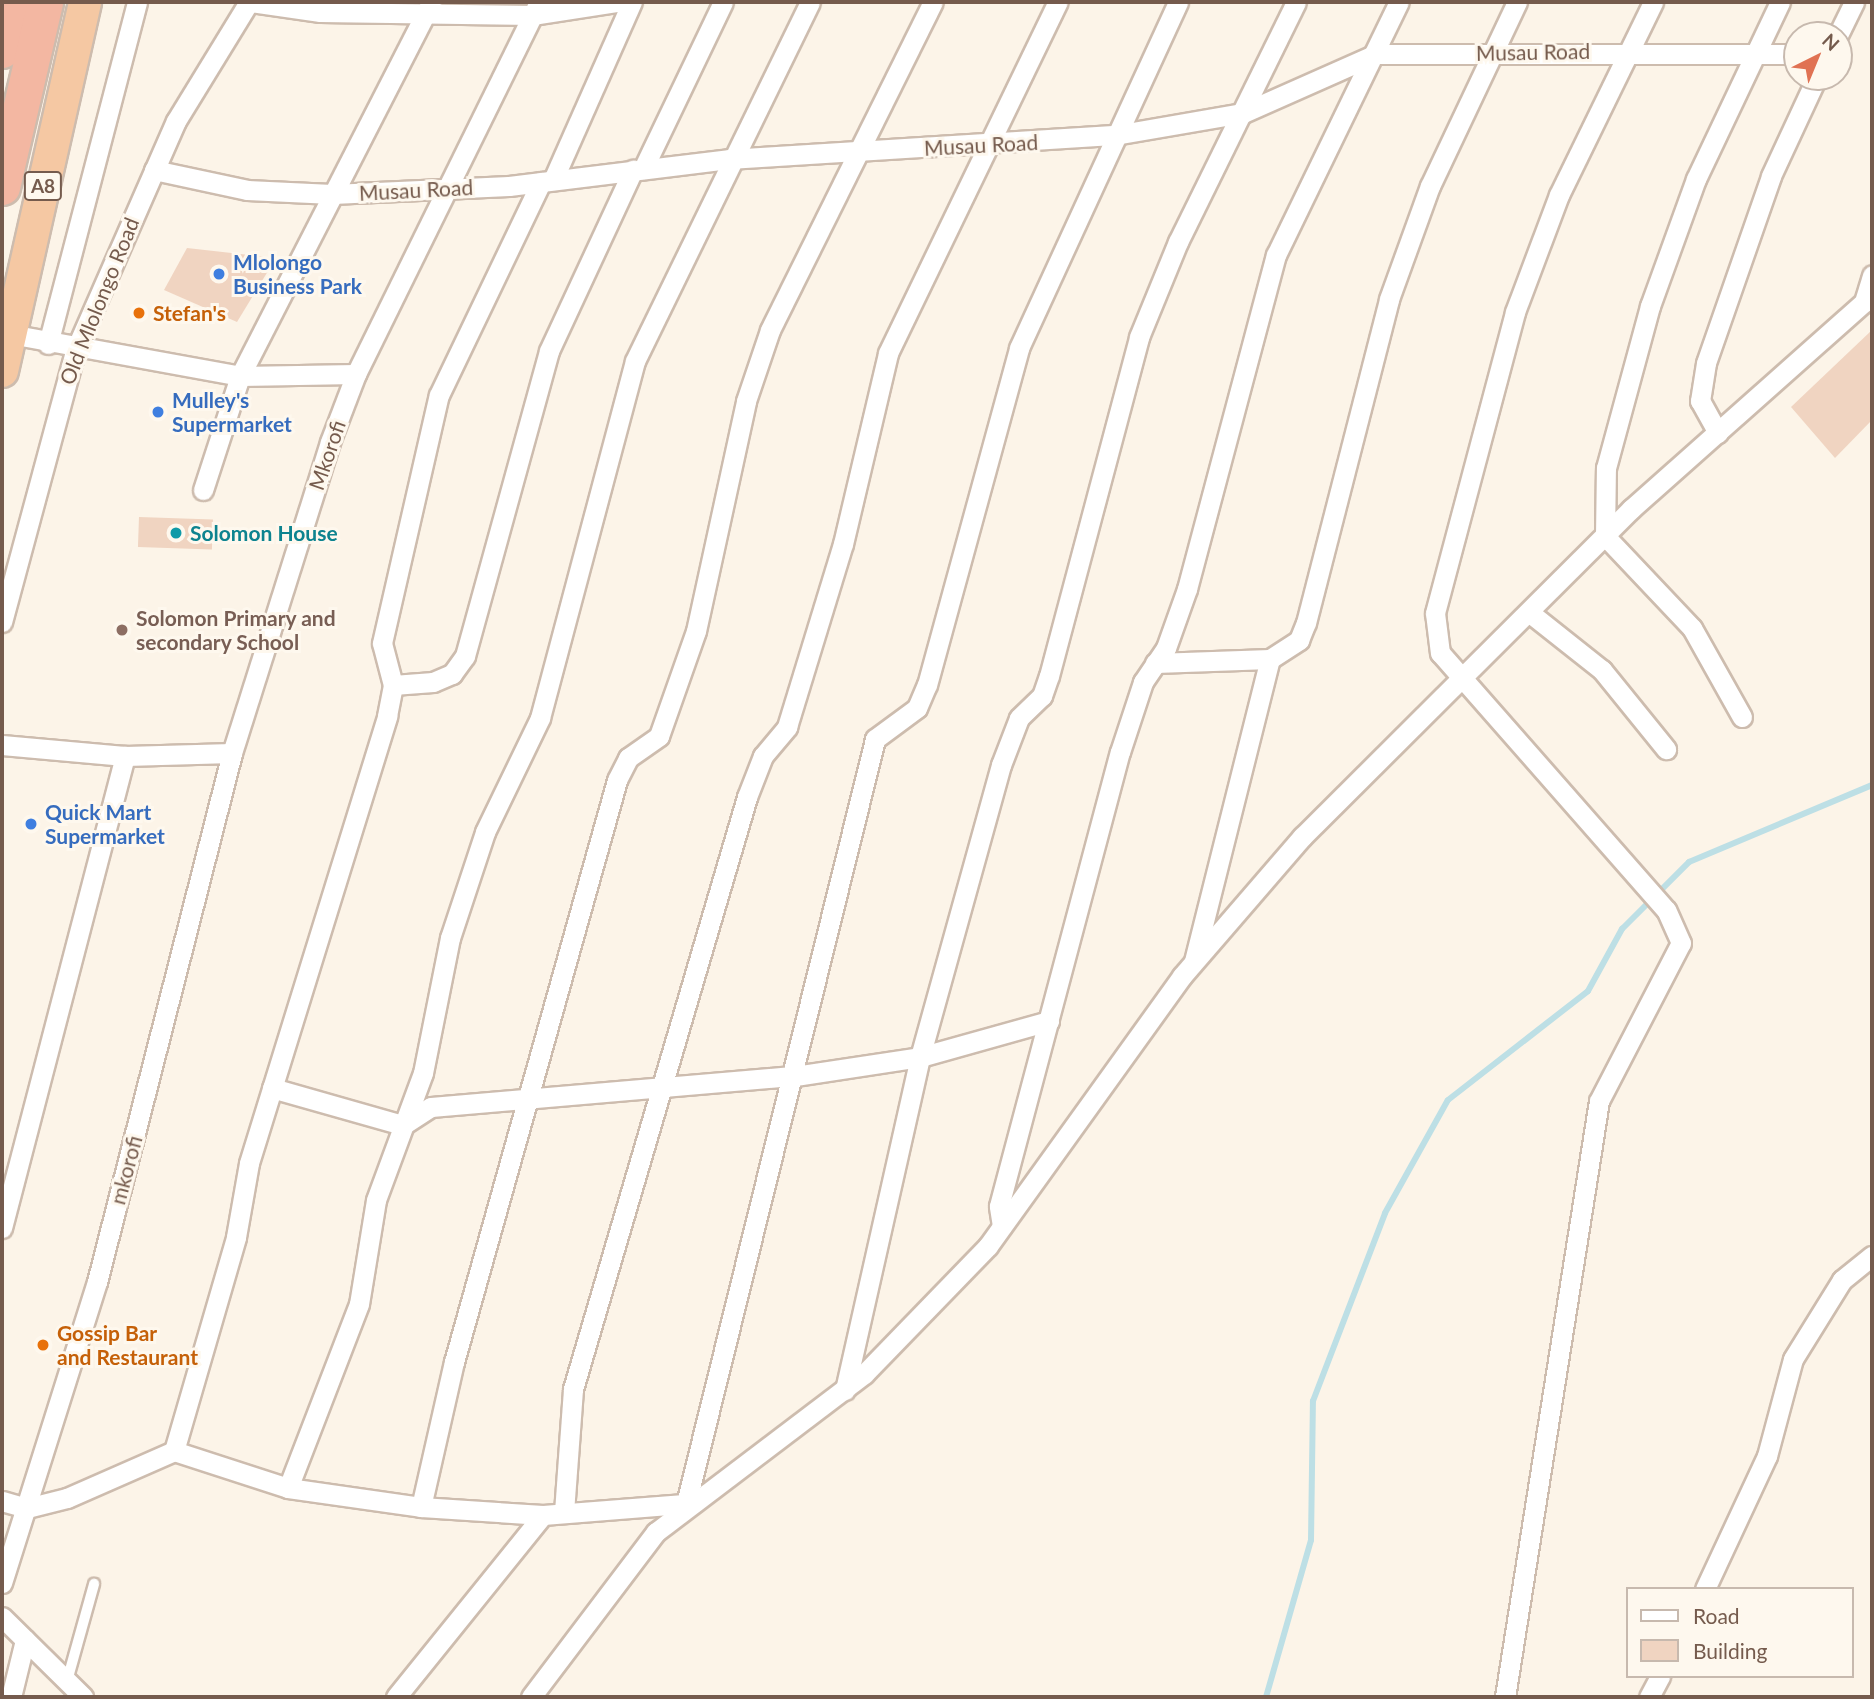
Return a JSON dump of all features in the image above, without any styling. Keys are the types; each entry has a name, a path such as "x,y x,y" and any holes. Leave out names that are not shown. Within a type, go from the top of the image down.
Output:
{"highway":[{"path":"2,50 13,2"},
{"path":"2,187 45,2"},
{"name":"A8","path":"2,371 85,2"}],"street":[{"path":"48,344 137,2"},
{"path":"250,2 320,12 535,8 616,2"},
{"name":"Old Mlolongo Road","path":"2,622 75,351 154,170 250,2"},
{"path":"174,1451 272,1088 393,685 383,643 439,395 547,181 632,2"},
{"path":"393,685 433,682 452,674 465,656 549,351 723,2"},
{"path":"288,1488 359,1304 376,1200 423,1073 450,938 481,844 540,718 635,361 730,159 810,2"},
{"path":"421,1507 527,1095 617,780 628,758 659,736 696,631 746,401 770,330 856,151 933,2"},
{"path":"564,1512 573,1389 659,1087 747,797 763,756 787,727 865,462 888,353 991,148 1058,2"},
{"path":"690,1503 875,739 917,708 927,685 1019,348 1178,2"},
{"path":"845,1390 920,1057 1000,765 1018,718 1042,696 1049,676 1139,337 1178,242 1296,2"},
{"path":"1002,1226 999,1206 1120,752 1187,589 1276,255 1399,2"},
{"path":"1155,663 1270,659 1299,640 1306,623 1389,299 1430,186 1517,2"},
{"path":"1505,1697 1599,1101 1681,943 1666,909 1626,869 1467,677 1440,653 1435,613 1515,312 1559,195 1653,2"},
{"path":"1742,717 1692,628 1605,536 1606,468 1650,306 1696,179 1780,2"},
{"path":"1845,21 1854,2"},
{"path":"204,490 240,376 428,8"},
{"name":"Mkorofi","path":"232,753 356,374 444,187 535,8"},
{"name":"Musau Road","path":"154,170 247,190 332,194 547,181 730,159 856,151 991,148 1115,135 1243,113 1376,54 1632,49 1783,54"},
{"path":"1718,433 1700,401 1706,363 1770,176 1811,91"},
{"path":"531,1697 656,1532 690,1503 845,1390 928,1310 1002,1226 1194,963 1302,838 1467,677 1605,536 1868,299 1872,275"},
{"path":"10,334 75,351 240,376 356,374"},
{"path":"1530,613 1602,670 1666,749"},
{"path":"1194,963 1270,659"},
{"path":"2,745 125,756 232,753"},
{"name":"mkorofi","path":"2,1583 97,1282 232,753"},
{"path":"2,1228 125,756"},
{"path":"272,1088 403,1125 431,1107 527,1095 795,1076 920,1057 1049,1021"},
{"path":"1706,1587 1768,1456 1794,1359 1842,1280 1872,1256"},
{"path":"2,1501 27,1508 96,1489 174,1451 288,1488 421,1507 543,1515 690,1503"},
{"path":"396,1697 543,1515"},
{"path":"2,1617 83,1697"},
{"path":"11,1697 25,1640"},
{"path":"1649,1697 1659,1678"}],"lane":[{"path":"67,1681 94,1584"}],"building":[{"name":"Mlolongo Business Park","path":"187,248 276,258 237,322 164,290"},
{"path":"1872,330 1872,420 1835,458 1791,407"},
{"name":"Solomon House","path":"139,517 213,520 212,550 138,547"}],"waterway":[{"path":"1266,1697 1311,1540 1313,1401 1385,1213 1448,1100 1588,991 1622,929 1689,862 1872,785"}],"place":[{"name":"Mlolongo Business Park","path":"219,274"},
{"name":"Stefan's","path":"139,313"},
{"name":"Mulley's Supermarket","path":"158,412"},
{"name":"Solomon House","path":"176,533"},
{"name":"Solomon Primary and secondary School","path":"122,630"},
{"name":"Quick Mart Supermarket","path":"31,824"},
{"name":"Gossip Bar and Restaurant","path":"43,1345"}]}
